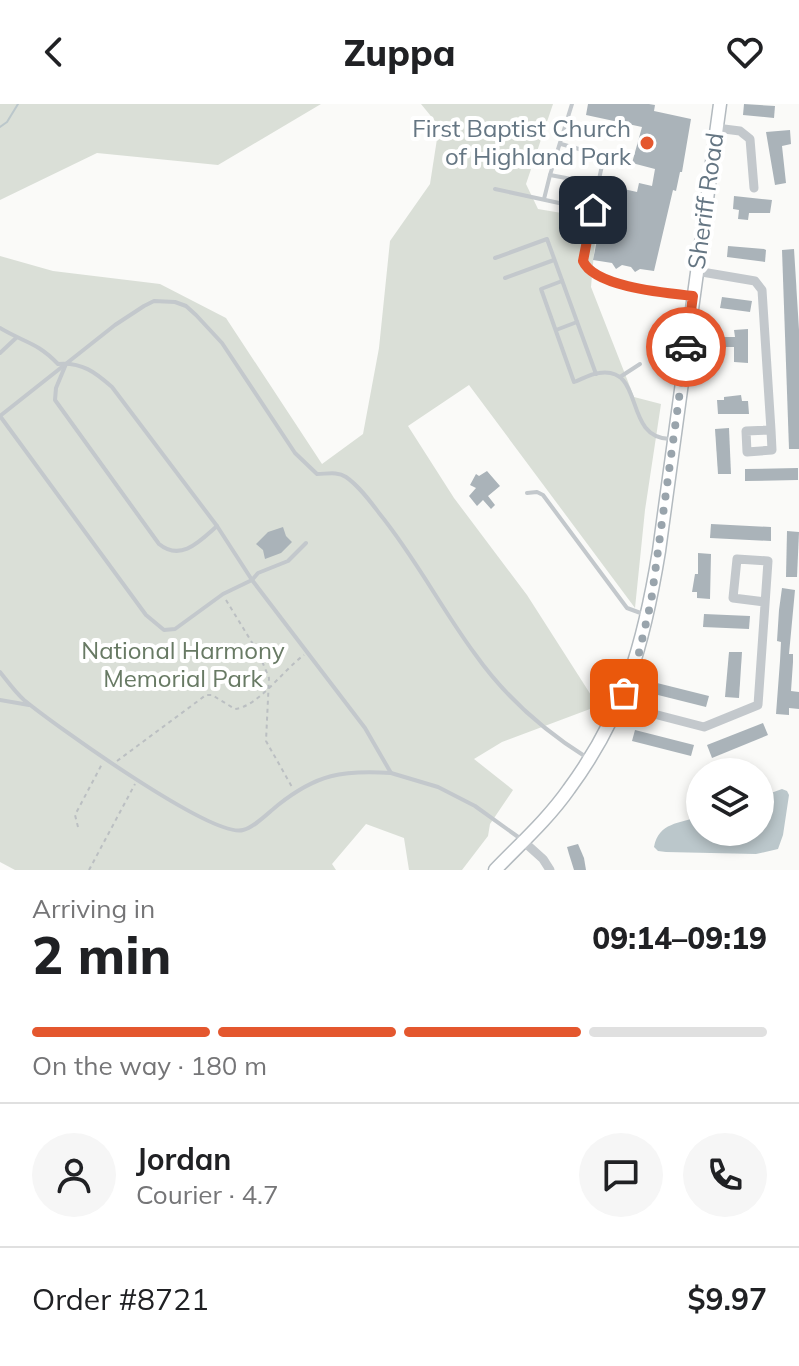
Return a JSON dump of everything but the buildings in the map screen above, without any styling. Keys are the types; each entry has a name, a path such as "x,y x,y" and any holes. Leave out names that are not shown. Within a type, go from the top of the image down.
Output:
{"main road":[{"name":"Sheriff Road","path":"495,870 562,799 590,759 619,705 638,657 648,616 720,104"}],"street":[{"path":"716,128 740,131 750,139 754,188"},
{"path":"696,271 755,281 761,285 771,430"},
{"path":"619,705 704,727 758,705 768,561 737,559 733,598 765,602"},
{"path":"523,841 550,870"}],"lane":[{"path":"544,200 572,104"},
{"path":"560,144 622,160"},
{"path":"604,156 583,261 585,266 589,271 617,283 693,296"},
{"path":"550,175 598,184"},
{"path":"495,189 582,208"},
{"path":"495,258 547,239 596,374"},
{"path":"505,278 554,260"},
{"path":"562,281 541,289 574,382 601,372 620,377 631,391 639,421 653,435 673,439"},
{"path":"306,543 288,561 258,573 252,580 223,594 175,629 164,630 146,615 0,416 115,325 154,301 186,306 222,343 271,419 307,466 317,474 337,473 347,477 376,509 423,573 475,655 504,688 534,719 590,759"},
{"path":"556,330 577,322"},
{"path":"0,328 16,338 38,345 58,364 78,364 92,370 112,387 217,526 252,580 365,728 391,773"},
{"path":"0,353 16,338"},
{"path":"66,364 56,388 55,400 159,544 171,552 183,551 217,526"},
{"path":"620,377 640,364"},
{"path":"527,493 543,495 627,608 648,616"},
{"path":"0,672 32,706 104,759 176,803 233,831 248,828 295,791 332,774 362,771 391,773 438,787 475,806 523,841"},
{"path":"0,700 32,706"}],"path":[{"path":"223,594 259,654 270,684 266,741 295,791"},
{"path":"113,765 206,695 212,695 227,706 241,708 251,705 270,684 307,653"},
{"path":"78,827 75,815 104,759"},
{"path":"89,870 137,780"}],"green space":[{"path":"0,104 321,104 218,165 97,153 0,200"},
{"name":"National Harmony Memorial Park","path":"421,104 553,104 526,184 538,209 597,219 591,287 634,397 661,404 645,510 635,608 469,385 408,426 454,498 527,595 598,706 502,742 474,759 513,790 490,824 488,836 462,870 409,870 404,838 366,824 332,864 336,870 15,870 0,862 0,256 53,271 160,284 226,318 322,464 363,434 379,348 390,241 430,184 439,126"}],"shaded area":[{"path":"782,789 789,795 778,849 756,854 666,852 654,847 665,828 686,820 686,846 774,846 774,792"}],"waterway":[{"path":"0,127 7,122 18,104"}],"way so far":[{"path":"624,693 638,657 651,602 686,347"}],"place":[{"name":"First Baptist Church of Highland Park","path":"647,143"}],"route":[{"path":"593,210 583,261 585,266 589,271 617,283 693,296 686,347"}]}
